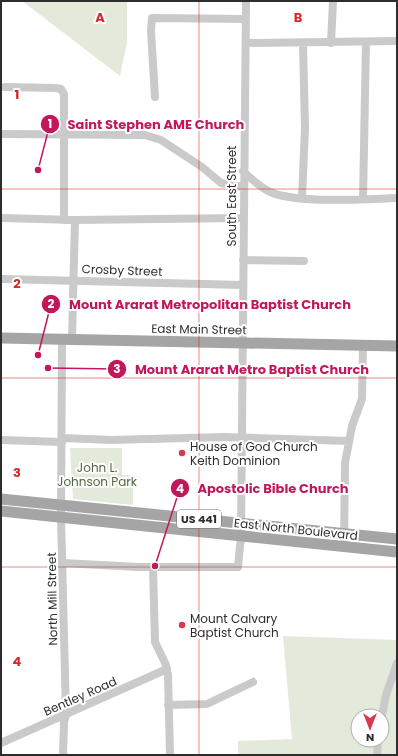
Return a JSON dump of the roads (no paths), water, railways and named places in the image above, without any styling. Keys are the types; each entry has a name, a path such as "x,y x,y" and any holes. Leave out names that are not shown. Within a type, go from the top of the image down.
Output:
{"main road":[{"name":"East Main Street","path":"1,338 397,346"},
{"name":"East North Boulevard","path":"1,499 397,539"},
{"name":"East North Boulevard","path":"1,511 397,552"}],"street":[{"name":"South East Street","path":"153,567 238,567 241,536 243,171 246,1"},
{"path":"331,43 333,1"},
{"path":"155,97 151,31 152,18 246,19"},
{"path":"246,43 397,41"},
{"path":"364,199 366,42"},
{"path":"302,43 305,104 302,198"},
{"path":"5,87 61,89 64,94 64,220"},
{"path":"1,134 145,135 161,140 221,183 243,187"},
{"path":"243,171 255,182 270,192 283,196 302,198 397,198"},
{"path":"1,218 64,220 243,218"},
{"name":"North Mill Street","path":"64,755 64,722 66,715 61,517 62,440 67,339 73,280 75,220"},
{"path":"243,260 304,261"},
{"name":"Crosby Street","path":"1,279 243,285"},
{"path":"344,547 344,480 349,441 362,399 363,345"},
{"path":"1,440 241,438 349,441"},
{"path":"63,563 153,567 155,642 167,669 170,755"},
{"path":"384,708 388,689 397,663"},
{"name":"Bentley Road","path":"1,744 167,669"},
{"path":"168,705 207,704 253,682"}],"place":[{"name":"Saint Stephen AME Church","path":"38,170"},
{"name":"Mount Ararat Metropolitan Baptist Church","path":"38,355"},
{"name":"Mount Ararat Metro Baptist Church","path":"48,368"},
{"name":"House of God Church Keith Dominion","path":"182,453"},
{"name":"Apostolic Bible Church","path":"155,566"},
{"name":"Mount Calvary Baptist Church","path":"182,625"}],"park label":[{"name":"John L. Johnson Park","path":"97,474"}]}
